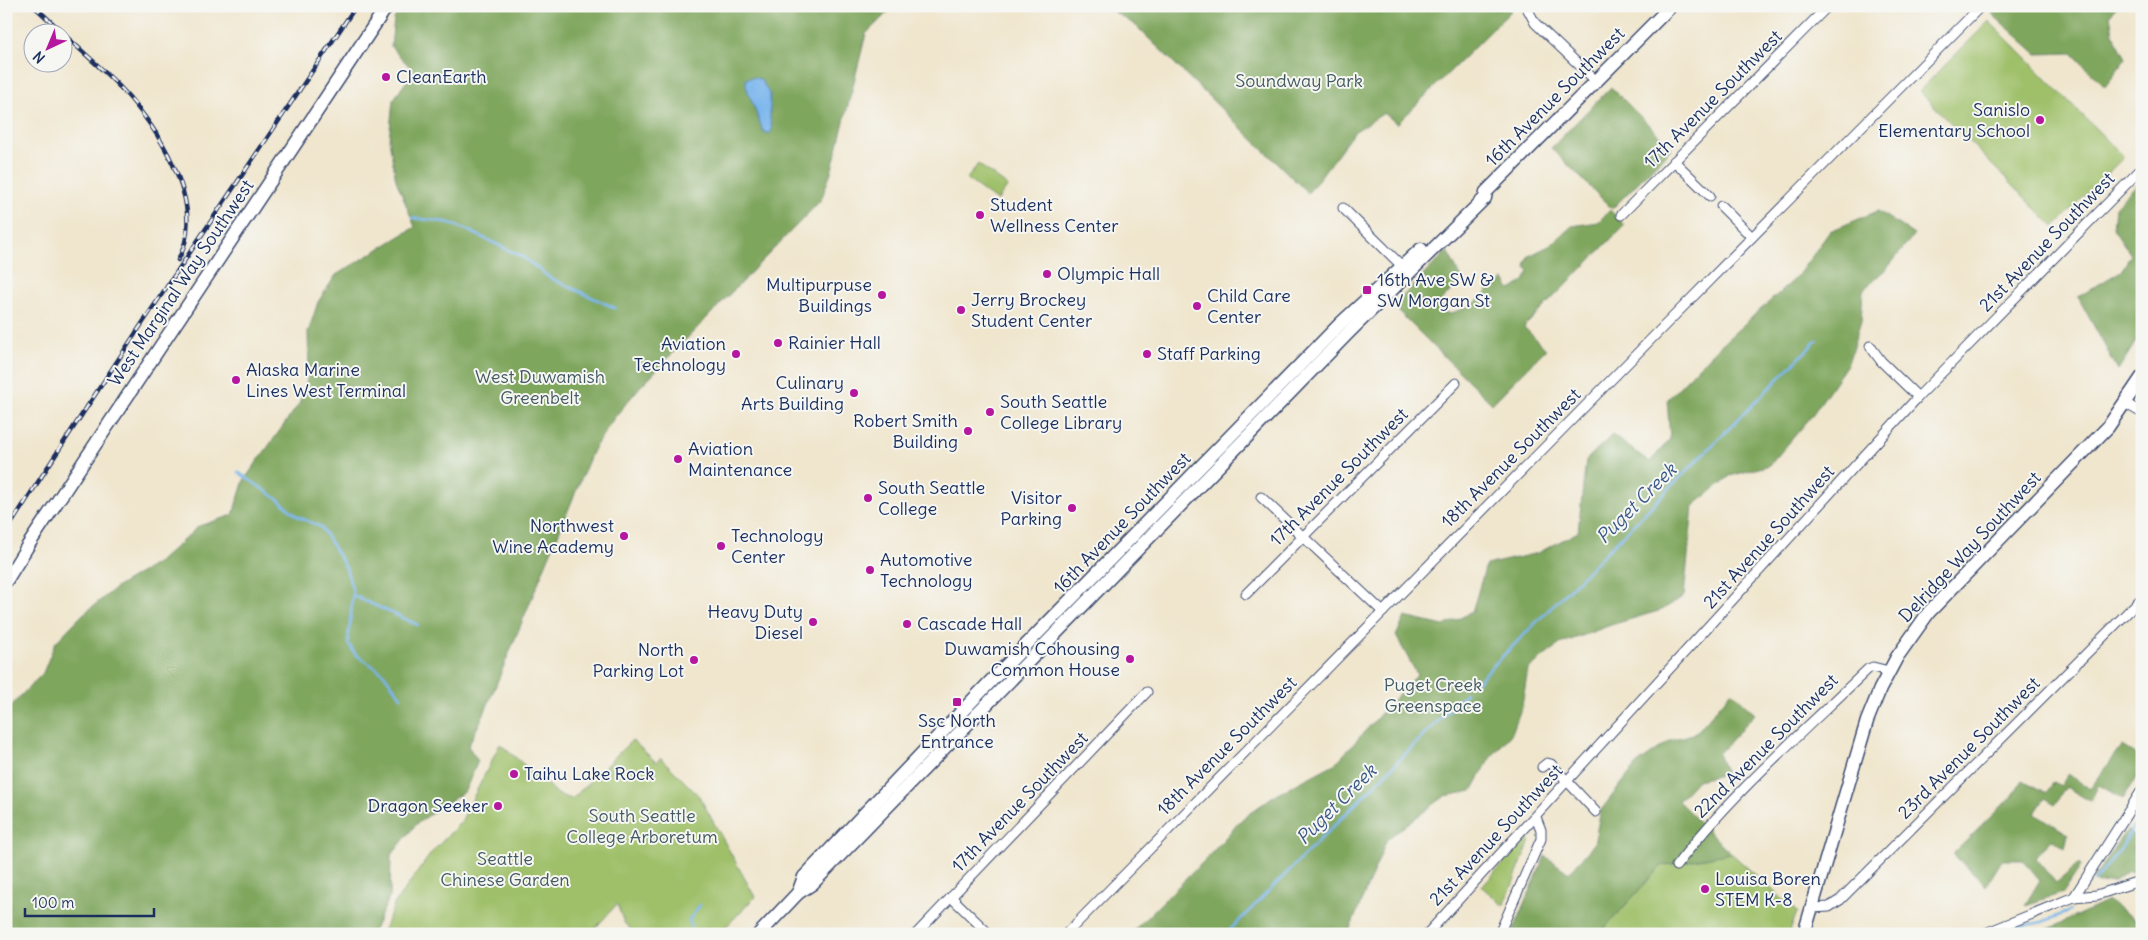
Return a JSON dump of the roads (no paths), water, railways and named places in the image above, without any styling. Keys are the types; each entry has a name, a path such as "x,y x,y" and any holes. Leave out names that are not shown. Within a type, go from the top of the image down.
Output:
{"main road":[{"name":"West Marginal Way Southwest","path":"6,581 387,6"},
{"name":"16th Avenue Southwest","path":"759,934 798,893 812,884 1405,270 1485,198 1486,192 1671,6"},
{"name":"Delridge Way Southwest","path":"1804,934 1865,728 1889,671 1911,636 1934,606 2108,427 2142,377"}],"street":[{"name":"17th Avenue Southwest","path":"1621,215 1828,6"},
{"name":"18th Avenue Southwest","path":"1066,934 1981,6"},
{"path":"1527,7 1535,24 1596,81"},
{"path":"1674,161 1710,196"},
{"name":"21st Avenue Southwest","path":"1427,934 1918,398 2142,168"},
{"path":"1721,206 1752,237"},
{"path":"1343,208 1405,270"},
{"path":"1870,346 1881,361 1918,398"},
{"name":"17th Avenue Southwest","path":"1246,594 1456,383"},
{"path":"2125,403 2142,413"},
{"path":"1261,497 1383,612"},
{"name":"23rd Avenue Southwest","path":"1812,908 1830,907 1840,900 2142,598"},
{"name":"22nd Avenue Southwest","path":"1676,866 1699,835 1868,669 1873,667 1889,671"},
{"name":"17th Avenue Southwest","path":"916,934 1147,692"},
{"path":"1542,767 1547,763 1551,764 1596,812"},
{"path":"2074,897 2142,790"},
{"path":"1499,934 1541,839 1542,830 1536,817"},
{"path":"1983,934 2074,897 2097,895 2142,880"},
{"path":"951,897 989,934"}],"water":[{"path":"754,77 761,80 770,95 772,130 769,134 763,131 746,86 746,79"}],"waterway":[{"path":"412,218 446,222 465,229 523,257 550,278 615,308"},
{"name":"Puget Creek","path":"1474,685 1817,340"},
{"path":"238,472 279,500 297,516 321,527 346,568 353,592 348,643 355,654 383,673 401,697"},
{"path":"354,596 418,625"},
{"name":"Puget Creek","path":"1226,934 1466,693"},
{"path":"2094,882 2120,850 2142,812"},
{"path":"691,926 689,920 700,905"},
{"path":"2002,930 2042,922 2070,911"}],"railway":[{"path":"34,6 51,22"},
{"path":"6,532 136,333 356,6"},
{"path":"72,42 129,97 142,113 167,152 184,196 187,218 186,240 178,260"}],"place":[{"name":"CleanEarth","path":"386,77"},
{"name":"Sanislo Elementary School","path":"2040,120"},
{"name":"Student Wellness Center","path":"980,215"},
{"name":"Olympic Hall","path":"1047,274"},
{"name":"16th Ave SW & SW Morgan St","path":"1367,290"},
{"name":"Multipurpuse Buildings","path":"882,295"},
{"name":"Child Care Center","path":"1197,306"},
{"name":"Jerry Brockey Student Center","path":"961,310"},
{"name":"Rainier Hall","path":"778,343"},
{"name":"Aviation Technology","path":"736,354"},
{"name":"Staff Parking","path":"1147,354"},
{"name":"Alaska Marine Lines West Terminal","path":"236,380"},
{"name":"Culinary Arts Building","path":"854,393"},
{"name":"South Seattle College Library","path":"990,412"},
{"name":"Robert Smith Building","path":"968,431"},
{"name":"Aviation Maintenance","path":"678,459"},
{"name":"South Seattle College","path":"868,498"},
{"name":"Visitor Parking","path":"1072,508"},
{"name":"Northwest Wine Academy","path":"624,536"},
{"name":"Technology Center","path":"721,546"},
{"name":"Automotive Technology","path":"870,570"},
{"name":"Heavy Duty Diesel","path":"813,622"},
{"name":"Cascade Hall","path":"907,624"},
{"name":"Duwamish Cohousing Common House","path":"1130,659"},
{"name":"North Parking Lot","path":"694,660"},
{"name":"Ssc North Entrance","path":"957,702"},
{"name":"Taihu Lake Rock","path":"514,774"},
{"name":"Dragon Seeker","path":"498,806"},
{"name":"Louisa Boren STEM K-8","path":"1705,889"}],"park label":[{"name":"Soundway Park","path":"1299,81"},
{"name":"West Duwamish Greenbelt","path":"540,387"},
{"name":"Puget Creek Greenspace","path":"1433,695"},
{"name":"South Seattle College Arboretum","path":"642,826"},
{"name":"Seattle Chinese Garden","path":"505,870"}]}
